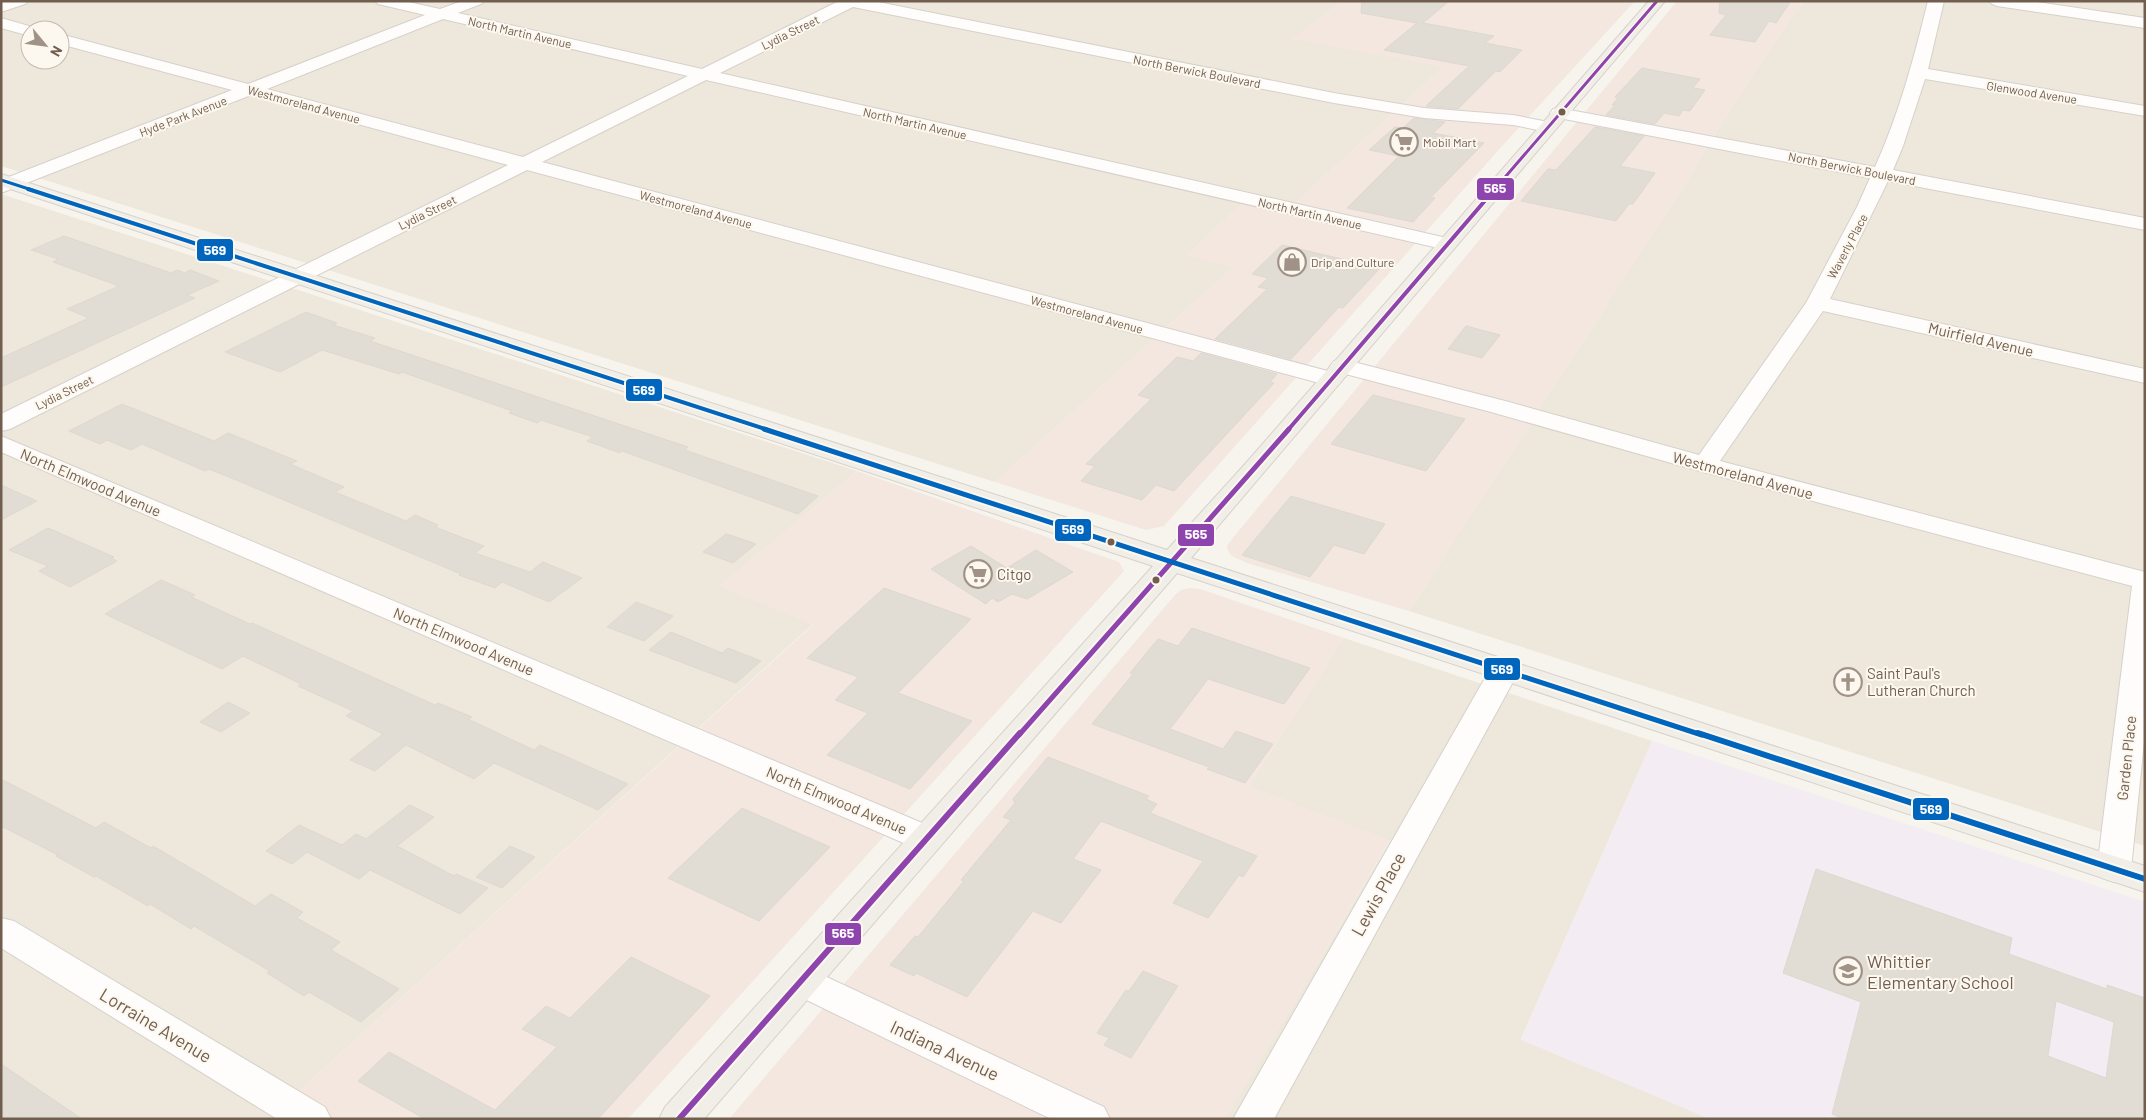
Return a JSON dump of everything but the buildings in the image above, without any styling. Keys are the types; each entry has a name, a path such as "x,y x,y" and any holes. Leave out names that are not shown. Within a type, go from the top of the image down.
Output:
{"main road":[{"path":"679,1119 1337,373 1657,1"},
{"path":"4,183 2145,879"}],"street":[{"path":"1,7 20,1"},
{"name":"North Martin Avenue","path":"383,1 1447,244"},
{"name":"Hyde Park Avenue","path":"4,183 476,1"},
{"name":"North Berwick Boulevard","path":"850,1 1334,98 1424,113 1513,120 1553,120 1882,174 2145,224"},
{"name":"Lydia Street","path":"1,424 850,1"},
{"name":"Waverly Place","path":"1704,465 1817,303 1867,207 1894,146 1919,73 1936,1"},
{"path":"1997,1 2145,23"},
{"path":"1,23 20,28"},
{"name":"Westmoreland Avenue","path":"70,42 526,163 1337,373 1515,411 1704,465 2145,581"},
{"name":"Glenwood Avenue","path":"1919,73 2145,110"},
{"name":"Muirfield Avenue","path":"1817,303 2145,376"},
{"name":"North Elmwood Avenue","path":"1,443 926,838"},
{"name":"Garden Place","path":"2114,869 2145,588"},
{"name":"Lewis Place","path":"1253,1119 1504,670"},
{"name":"Lorraine Avenue","path":"1,931 311,1119"},
{"name":"Indiana Avenue","path":"801,981 1090,1119"}],"shaded area":[{"path":"1,1 1342,1 1444,66 1284,213 1243,203 1187,255 1233,267 995,482 1,166"},
{"path":"1341,1 1635,1 1503,145 1164,526 1146,530 995,482 1233,267 1186,256 1243,203 1284,213 1443,67 1291,39"},
{"path":"1677,1 1804,1 1754,72 1692,173 1409,611 1247,563 1232,556 1227,546 1232,539"},
{"path":"1804,1 2145,1 2145,846 1409,611 1692,173 1754,72"},
{"path":"1,194 857,471 719,586 813,624 268,1119 1,1119"},
{"path":"857,471 1119,562 1124,571 628,1119 268,1119 813,625 718,586"},
{"path":"1190,588 1200,589 1344,638 1249,786 1390,840 1225,1119 1107,1119 1055,1095 1039,1119 729,1119 1175,595 1181,590"},
{"path":"1344,638 1652,741 1521,1039 1710,1119 1225,1119 1390,841 1249,786"},
{"name":"Whittier Elementary School","path":"1652,741 2145,902 2145,1119 1710,1119 1521,1040"}],"transit line":[{"name":"565","path":"679,1119 1255,468 1657,1"},
{"name":"569","path":"1,180 2145,879"}],"place":[{"name":"Mobil Mart","path":"1404,142"},
{"name":"Drip and Culture","path":"1292,262"},
{"name":"Citgo","path":"978,574"},
{"name":"Saint Paul's Lutheran Church","path":"1848,682"},
{"name":"Whittier Elementary School","path":"1848,971"}]}
